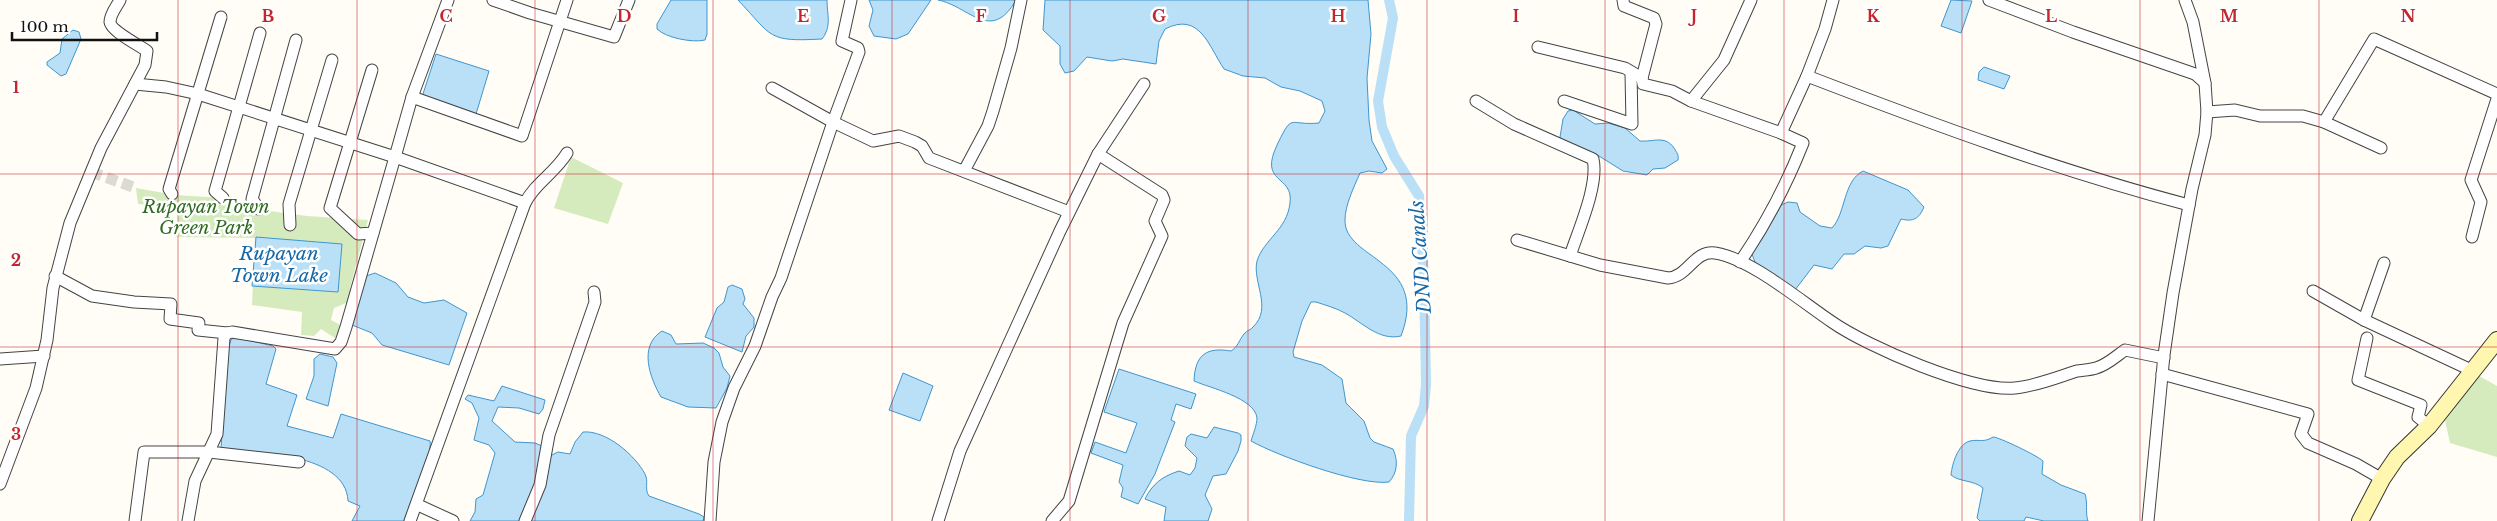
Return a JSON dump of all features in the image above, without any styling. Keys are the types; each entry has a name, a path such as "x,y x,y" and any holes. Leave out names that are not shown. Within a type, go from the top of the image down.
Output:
{"street":[{"path":"0,484 36,388 44,356 56,276 70,223 101,148 145,65 147,51 113,29 110,22 120,0"},
{"path":"56,276 92,296 134,302 171,304 170,319 199,323 198,330 241,333 335,349 346,328 412,97 448,0"},
{"path":"412,97 522,136 567,0"},
{"path":"498,1 530,13 614,37 629,0"},
{"path":"710,521 714,462 722,422 734,388 755,346 772,297 781,278 833,122 859,52 858,48 842,41 851,0"},
{"path":"964,171 988,126 1011,48 1021,0"},
{"path":"1623,0 1624,6 1654,18 1656,24 1642,78 1643,84 1672,91 1691,101 1781,132 1803,143 1789,179 1766,223 1740,262"},
{"path":"1691,101 1724,60 1751,0"},
{"path":"1781,132 1807,76 1825,29 1833,0"},
{"path":"1988,0 2073,32 2195,74 2205,83"},
{"path":"2148,521 2164,358 2189,205 2205,135 2207,112 2205,83 2193,22 2185,0"},
{"path":"170,192 221,18"},
{"path":"219,195 260,33"},
{"path":"2324,122 2374,39 2497,94"},
{"path":"259,209 252,199 296,40"},
{"path":"1538,47 1625,68 1642,78"},
{"path":"290,225 289,204 332,60"},
{"path":"372,70 330,208 358,234 372,233"},
{"path":"1564,101 1632,124 1631,73"},
{"path":"1807,76 2029,157 2189,205"},
{"path":"135,84 166,87 198,94 350,142 525,203"},
{"path":"938,521 963,444 1069,212 1098,154 1144,84"},
{"path":"772,88 833,122 873,141 899,136 922,146 929,158 1069,212"},
{"path":"2472,237 2481,202 2471,180 2497,99"},
{"path":"1476,101 1514,124 1593,159 1595,168 1570,256"},
{"path":"2207,112 2235,110 2260,116 2303,116 2324,122 2382,148"},
{"path":"410,521 418,505 525,203 531,191 555,170 567,153"},
{"path":"1052,521 1069,501 1123,323 1162,236 1155,221 1164,200 1162,195 1098,154"},
{"path":"1517,240 1570,256 1668,278 1677,277 1703,254 1714,253 1740,262 1858,338 1909,361 1986,384 2015,388 2096,368 2109,362 2125,350 2164,358"},
{"path":"2364,320 2384,263"},
{"path":"2313,291 2364,320 2471,370"},
{"path":"525,521 540,485 549,435 595,302 594,292"},
{"path":"188,521 195,481 217,434 222,347 227,333"},
{"path":"2367,338 2358,380 2422,405 2418,416 2428,426"},
{"path":"2360,521 2382,479 2397,458 2428,426 2471,370 2497,340"},
{"path":"0,359 44,356"},
{"path":"2162,374 2308,414 2301,434 2308,443 2356,464 2382,479"},
{"path":"135,521 144,452 208,452 298,462"},
{"path":"418,505 453,521"}],"green space":[{"path":"571,157 623,183 608,224 554,208"},
{"name":"Rupayan Town Green Park","path":"136,188 175,195 224,198 262,210 307,216 368,220 350,288 353,304 346,303 334,308 331,320 346,328 341,342 321,329 314,336 301,335 302,312 252,305 255,238 176,237 179,208 138,204"},
{"path":"2476,374 2497,386 2497,457 2450,443 2444,416"}],"water":[{"path":"671,0 707,0 707,34 705,40 680,39 667,35 657,29 657,24"},
{"path":"738,0 827,0 827,30 822,39 780,38 765,29"},
{"path":"869,0 931,0 908,34 896,39 874,36 869,26 873,10"},
{"path":"938,0 1016,0 1007,13 998,19 989,21 979,19"},
{"path":"1045,0 1368,0 1371,34 1367,78 1369,120 1372,141 1387,169 1382,173 1369,171 1360,173 1348,202 1345,220 1348,233 1357,244 1384,264 1396,276 1404,291 1407,311 1401,336 1393,337 1378,334 1338,310 1311,302 1302,321 1293,352 1294,357 1322,365 1342,379 1346,403 1364,421 1370,438 1374,442 1393,449 1396,457 1396,466 1389,482 1359,479 1319,469 1251,441 1257,418 1249,405 1231,395 1194,381 1197,364 1204,354 1215,350 1231,351 1242,336 1259,320 1262,303 1257,278 1257,261 1260,253 1285,220 1290,203 1290,194 1287,187 1274,173 1272,166 1273,156 1283,133 1290,124 1293,122 1319,123 1325,111 1322,101 1300,91 1281,87 1265,78 1243,76 1224,69 1202,34 1195,28 1187,25 1177,25 1165,29 1159,41 1156,64 1123,59 1112,61 1087,57 1074,71 1065,73 1060,64 1060,46 1043,30"},
{"path":"1951,0 1972,1 1961,33 1941,26"},
{"path":"73,30 79,32 81,39 66,74 61,76 47,65 47,62 60,53 62,39"},
{"path":"436,54 489,71 476,114 422,97"},
{"path":"1984,67 2010,76 2004,89 1978,80 1979,72"},
{"path":"1573,110 1595,124 1608,123 1625,128 1640,141 1663,140 1671,144 1678,155 1678,160 1665,168 1653,169 1647,175 1623,171 1599,156 1563,141 1560,137 1563,119 1568,111"},
{"path":"1863,171 1908,190 1924,207 1915,219 1901,219 1888,246 1881,248 1865,246 1854,254 1844,254 1832,269 1814,265 1795,290 1756,265 1752,254 1781,205 1788,202 1797,203 1800,212 1820,226 1832,228 1837,222 1848,189 1856,176"},
{"name":"Rupayan Town Lake","path":"256,237 342,244 338,292 252,286"},
{"path":"375,273 396,283 408,297 424,303 444,300 467,313 449,365 382,345 372,333 352,325 366,276"},
{"path":"732,285 742,289 745,299 743,304 754,318 754,327 746,336 742,352 705,337 717,308 724,302 728,287"},
{"path":"662,331 671,335 676,344 703,343 714,348 719,353 723,367 730,376 727,388 716,408 688,407 661,397 650,372 648,353 655,337"},
{"path":"235,337 273,346 276,349 266,384 297,395 287,426 333,438 341,414 430,441 428,457 404,521 352,521 360,506 348,501 343,485 332,473 316,464 276,454 221,449 227,353 231,340"},
{"path":"320,354 333,357 337,363 328,406 306,399 314,376 314,359"},
{"path":"1119,369 1196,394 1191,409 1176,404 1171,420 1175,422 1155,474 1138,504 1121,497 1123,488 1119,482 1123,465 1091,453 1095,442 1126,453 1137,423 1104,412"},
{"path":"903,373 933,386 920,421 889,410"},
{"path":"502,386 545,400 543,409 539,414 519,408 498,407 492,421 515,442 535,443 542,446 545,453 524,521 470,521 475,512 476,499 483,495 495,453 489,445 474,440 479,418 472,403 465,399 468,395 494,401"},
{"path":"1214,427 1238,433 1241,435 1241,441 1226,474 1213,476 1205,495 1212,509 1208,521 1164,521 1166,507 1145,499 1155,485 1168,475 1179,471 1190,475 1195,468 1197,458 1185,446 1187,437 1191,434 1207,438"},
{"path":"583,432 592,432 610,439 627,452 645,474 649,496 699,514 704,517 703,521 529,521 550,456 558,452 570,454 575,442"},
{"path":"1993,437 2010,443 2040,459 2043,461 2042,474 2061,485 2085,494 2088,521 2044,521 2026,517 2024,521 1980,521 1977,518 1983,488 1951,475 1954,460 1962,446 1970,441 1987,440"}],"waterway":[{"name":"DND Canals","path":"1389,0 1393,18 1378,101 1382,127 1394,156 1419,196 1424,277 1426,384 1424,406 1411,436 1409,521"}],"tunnel":[{"path":"91,172 136,188"}]}
